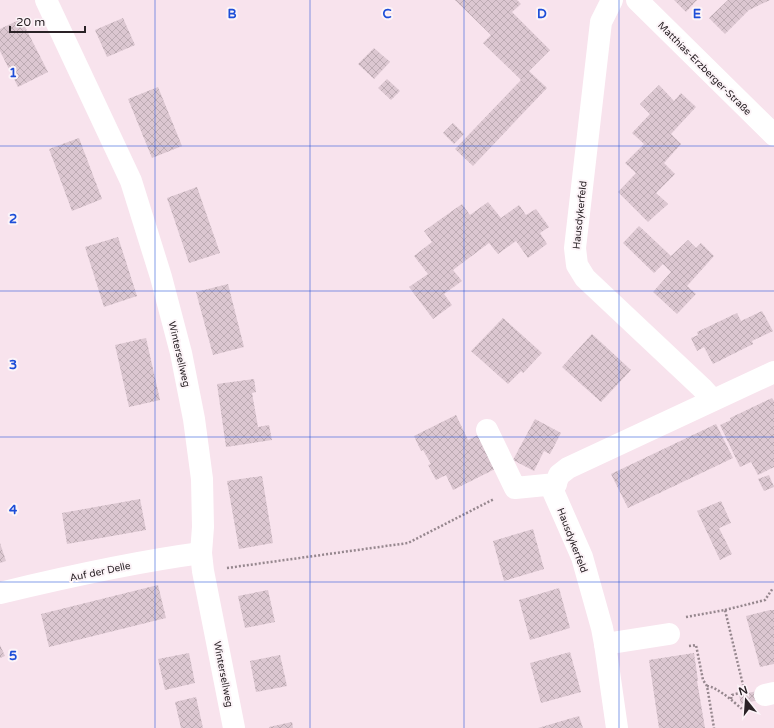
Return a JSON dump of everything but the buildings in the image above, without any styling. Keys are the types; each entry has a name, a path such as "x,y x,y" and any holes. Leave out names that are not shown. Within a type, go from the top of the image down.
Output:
{"street":[{"name":"Wintersellweg","path":"46,0 131,181 161,277 181,353 195,426 202,479 202,562 234,728"},
{"name":"Hausdykerfeld","path":"612,0 601,22 575,248 577,265 585,278 702,388 712,400"},
{"name":"Matthias-Erzberger-Straße","path":"637,0 774,135"},
{"path":"487,430 515,488 556,484 559,475 568,468 774,372"},
{"name":"Hausdykerfeld","path":"556,484 553,491 582,556 602,628 617,728"},
{"name":"Auf der Delle","path":"0,593 127,564 202,562"},
{"path":"605,644 675,626"}],"path":[{"path":"202,562 408,543 475,508"},
{"path":"675,626 724,610 765,600 773,588"},
{"path":"707,686 712,687 731,699 732,695 745,691 724,610"},
{"path":"688,646 696,645 702,680 707,686 714,728"}]}
